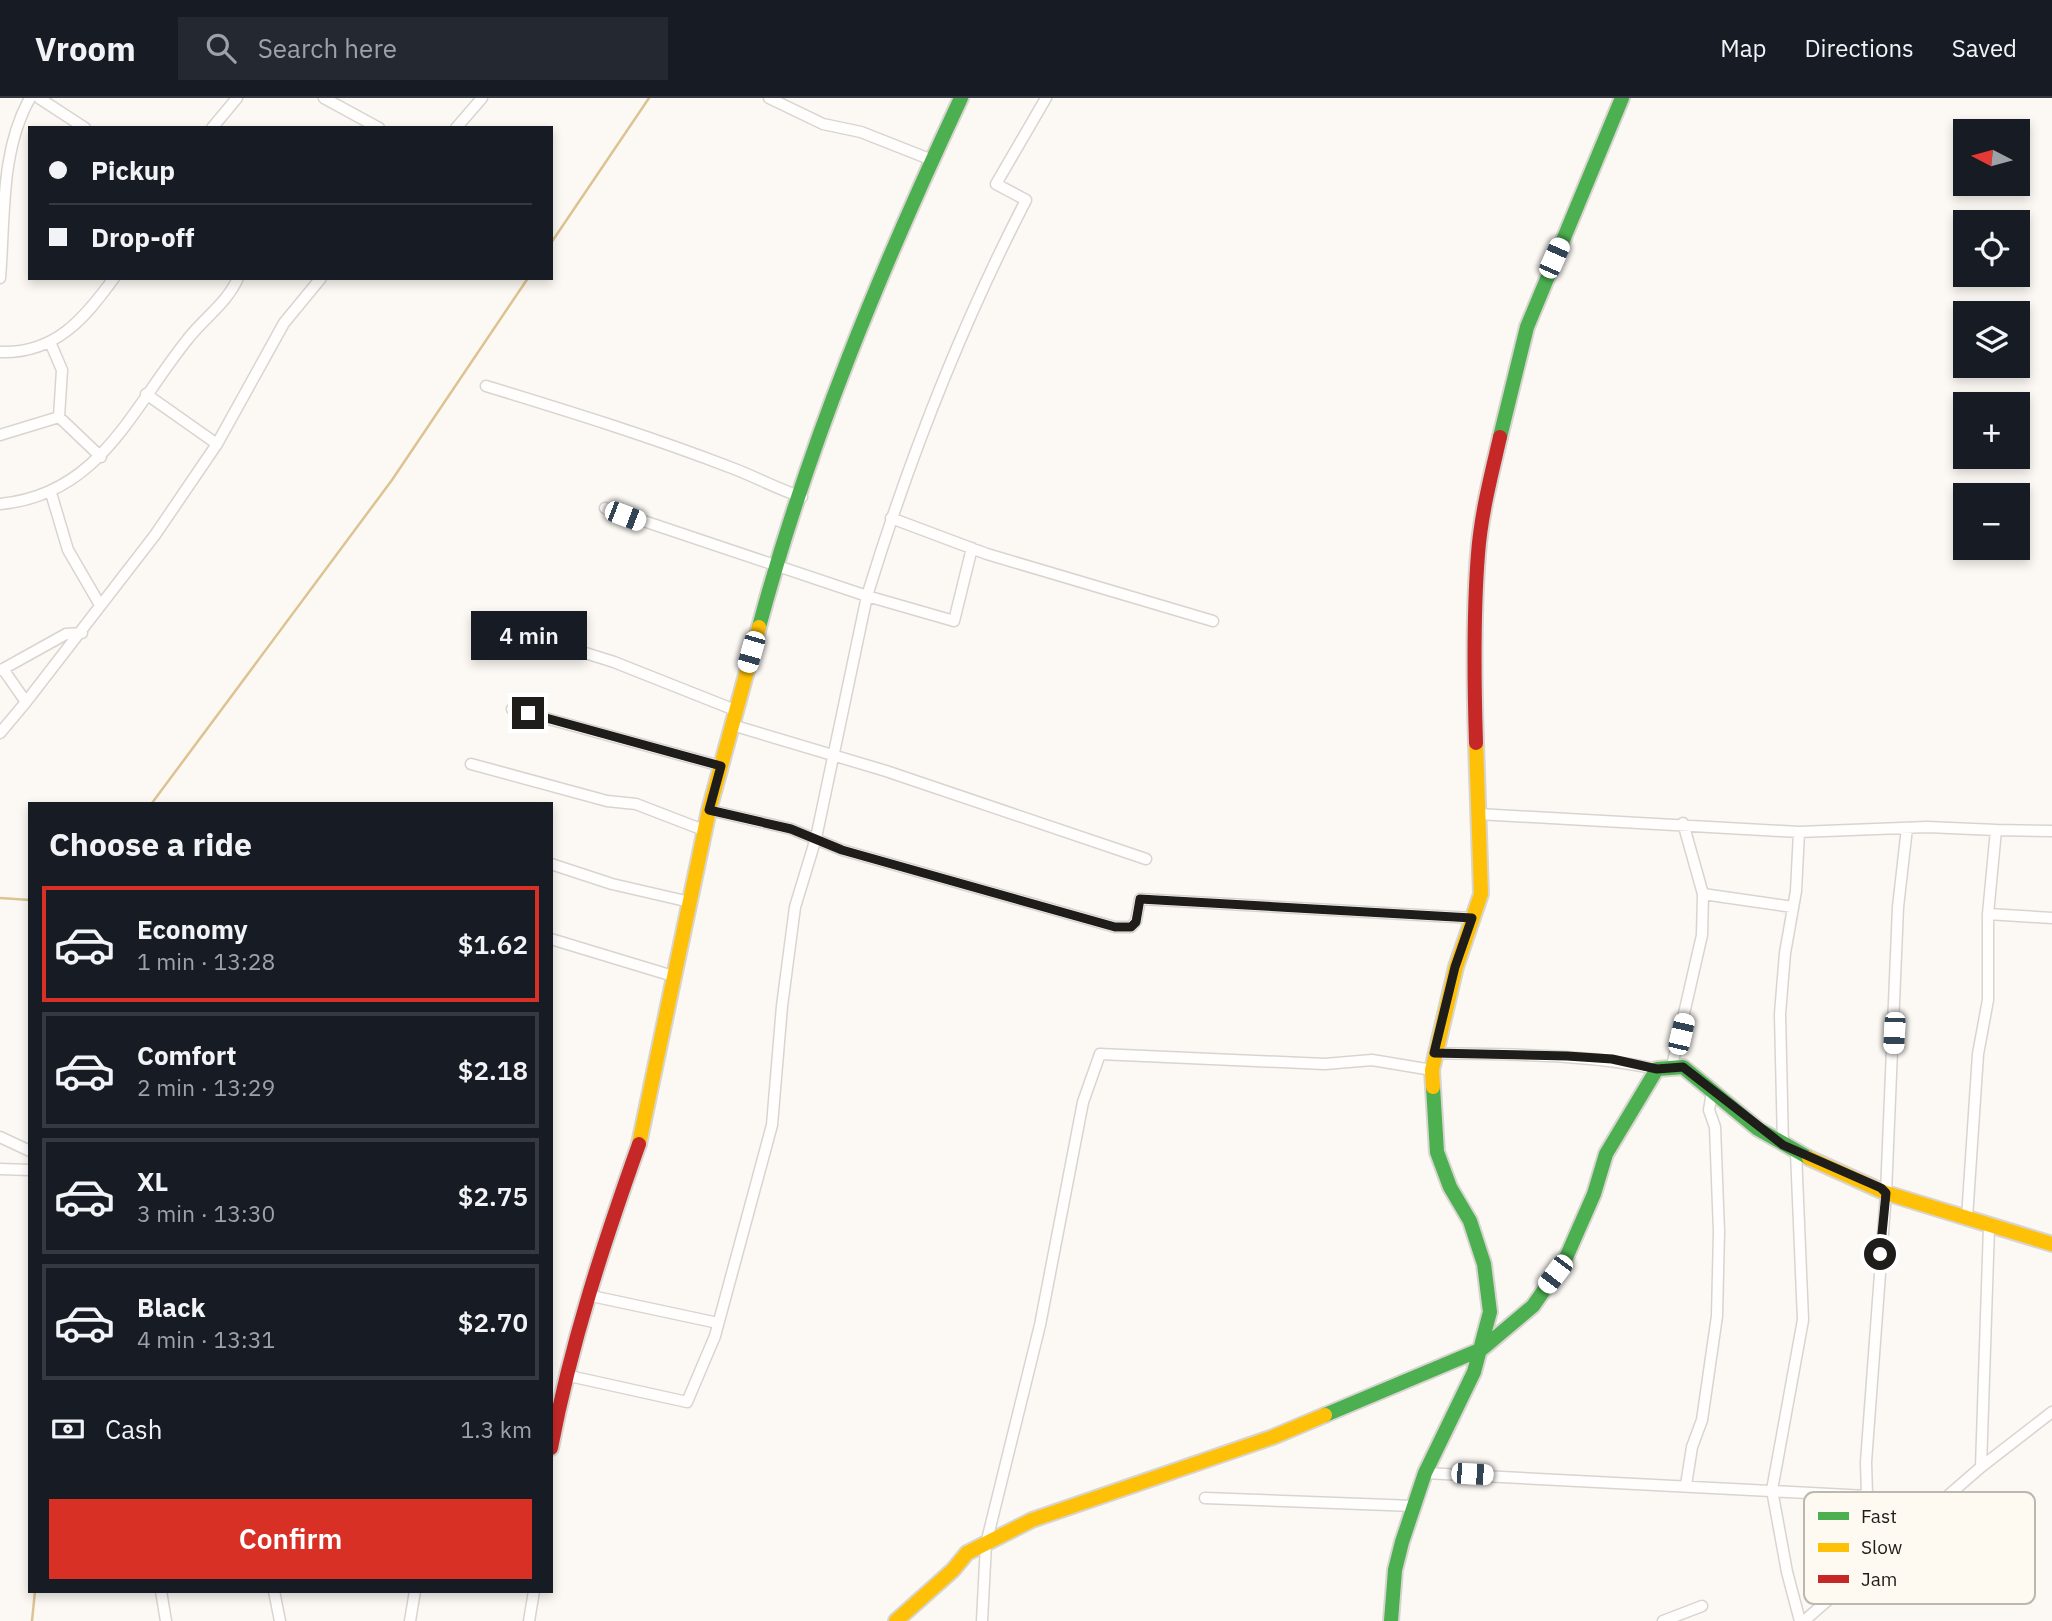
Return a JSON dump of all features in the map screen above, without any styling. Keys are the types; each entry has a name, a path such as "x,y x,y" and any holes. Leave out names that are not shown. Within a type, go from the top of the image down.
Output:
{"street":[{"path":"0,278 3,192 14,131 30,98"},
{"path":"39,98 82,126"},
{"path":"214,126 237,98"},
{"path":"324,98 371,126"},
{"path":"459,126 482,98"},
{"path":"769,98 823,124 861,132 932,160"},
{"path":"553,1438 565,1376 587,1295 639,1143 709,810 775,567 802,497 855,338 894,241 961,98"},
{"path":"565,1376 687,1402 698,1379 718,1323 772,1125 782,1006 795,907 816,838 867,596 891,518 950,359 1026,200 996,184 1046,98"},
{"path":"1391,1621 1395,1570 1414,1506 1425,1473 1482,1349 1490,1312 1484,1265 1470,1221 1450,1187 1437,1152 1432,1069 1455,967 1481,894 1474,677 1478,553 1485,502 1527,327 1622,98"},
{"path":"0,352 17,352 50,342 72,330 86,317 113,280"},
{"path":"0,504 51,493 79,477 101,457 189,337 234,287 237,280"},
{"path":"0,733 82,633 100,605 155,536 217,444 284,323 319,280"},
{"path":"50,342 62,370 59,417"},
{"path":"485,386 616,427 730,467 775,489 802,497"},
{"path":"146,394 217,444"},
{"path":"0,435 59,417"},
{"path":"59,417 101,457"},
{"path":"51,493 68,550 100,605"},
{"path":"605,508 775,567 954,621 972,548"},
{"path":"891,518 972,548 1213,621"},
{"path":"512,630 614,663 735,710"},
{"path":"26,702 1,669 66,634 82,633"},
{"path":"512,709 721,766"},
{"path":"732,725 833,755 1146,859"},
{"path":"471,764 607,801 636,804 706,831"},
{"path":"709,810 816,838 842,850 1115,927 1131,927 1136,922 1140,899 1472,918"},
{"path":"1478,814 1683,823 1799,832 1965,827 2052,831"},
{"path":"1672,1066 1702,935 1703,894 1683,823"},
{"path":"1867,1492 1866,1462 1886,1193 1898,907 1907,828"},
{"path":"1968,1218 1978,1054 1988,1000 1987,914 1996,830"},
{"path":"1799,832 1780,1014 1803,1320 1772,1490 1787,1572 1802,1621 1822,1604"},
{"path":"553,865 612,884 690,902"},
{"path":"1703,894 1793,908"},
{"path":"1987,914 2052,918"},
{"path":"553,940 673,976"},
{"path":"1434,1053 1567,1056 1612,1059 1657,1069 1683,1067 1789,1149 1886,1193 1989,1227 2052,1244"},
{"path":"982,1621 986,1544 1040,1325 1083,1102 1100,1054 1325,1065 1372,1060 1432,1069"},
{"path":"896,1621 953,1570 967,1553 1032,1520 1079,1501 1299,1427 1482,1349 1533,1306 1566,1260 1594,1194 1606,1154 1657,1069"},
{"path":"1686,1485 1689,1458 1702,1420 1717,1317 1719,1220 1715,1127 1709,1110 1712,1092"},
{"path":"0,1137 28,1150"},
{"path":"0,1169 28,1170"},
{"path":"1981,1467 1989,1227"},
{"path":"587,1295 718,1323"},
{"path":"1952,1492 2052,1412"},
{"path":"1425,1473 1804,1492"},
{"path":"1205,1498 1414,1506"},
{"path":"161,1593 166,1621"},
{"path":"274,1593 279,1621"},
{"path":"410,1621 415,1593"},
{"path":"529,1621 531,1593"},
{"path":"1663,1621 1702,1606"}],"waterway":[{"path":"553,240 649,98"},
{"path":"153,802 392,480 527,280"},
{"path":"0,898 28,900"},
{"path":"32,1621 35,1593"}],"traffic: fast":[{"path":"759,627 800,491 848,358 961,98"},
{"path":"1500,437 1527,327 1622,98"},
{"path":"1325,1415 1482,1349 1533,1306 1565,1260 1594,1194 1606,1154 1657,1069 1683,1067 1758,1129 1809,1158"},
{"path":"1391,1621 1395,1570 1402,1542 1425,1473 1474,1372 1490,1312 1484,1264 1470,1221 1450,1187 1437,1152 1433,1087"}],"traffic: slow":[{"path":"639,1144 709,810 759,627"},
{"path":"1433,1087 1432,1070 1456,967 1481,894 1476,743"},
{"path":"1809,1158 1886,1193 2052,1244"},
{"path":"896,1621 953,1570 967,1553 1032,1520 1273,1437 1325,1415"}],"traffic: jam":[{"path":"1476,743 1474,648 1479,539 1500,437"},
{"path":"553,1438 589,1294 639,1144"}],"route":[{"path":"528,713 721,766 709,810 791,829 842,850 1115,927 1131,927 1136,922 1140,899 1472,918 1455,967 1434,1053 1567,1056 1612,1059 1657,1069 1665,1066 1683,1067 1758,1129 1783,1145 1881,1188 1886,1193 1880,1254"}]}
